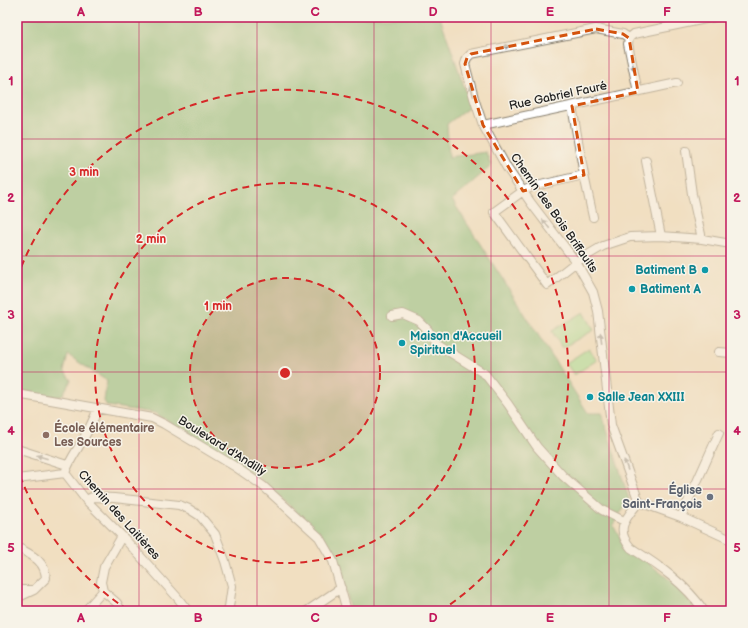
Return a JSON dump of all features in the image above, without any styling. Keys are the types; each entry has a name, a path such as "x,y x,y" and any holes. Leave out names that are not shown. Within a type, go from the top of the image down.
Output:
{"street":[{"path":"638,92 628,44 629,38 634,34 715,17"},
{"name":"Chemin des Bois Briffaults","path":"629,38 623,34 596,29 471,54 467,58 465,64 483,125 507,168 531,203 576,262 593,292 598,311 611,425 639,502"},
{"name":"Rue Gabriel Fauré","path":"483,125 677,83"},
{"path":"572,106 593,217"},
{"path":"686,151 692,194 702,239"},
{"path":"646,161 661,236"},
{"path":"584,175 532,187 523,191 494,212 547,285 576,262 604,246 630,237 661,236 702,239 731,244"},
{"path":"392,316 403,314 419,320 428,330 435,343 485,374 508,404 537,447 563,476 602,510 624,521"},
{"path":"719,352 731,353"},
{"name":"Boulevard d'Andilly","path":"17,394 152,418 234,466 263,486 318,537 333,561 347,611"},
{"name":"Chemin des Laitières","path":"98,408 95,417 66,469 86,500 122,536 188,611"},
{"path":"681,517 719,433"},
{"path":"17,449 66,469"},
{"path":"17,479 66,469"},
{"path":"86,500 92,497 114,498 179,505 200,516 215,534 225,560 232,586 230,607 228,611"},
{"path":"704,611 677,580 627,544 622,529 624,521 639,502 681,517 731,540"},
{"path":"121,611 117,603 103,591 101,582 104,566 122,536"},
{"path":"17,546 34,556 46,570 46,578 34,590 17,598"},
{"path":"308,611 341,588"},
{"path":"17,590 34,590"},
{"path":"85,611 103,591"}],"highlighted area":[{"path":"596,29 623,34 629,38 638,92 572,106 584,175 523,191 483,125 465,64 467,58 471,54"}],"green space":[{"path":"17,17 440,17 471,106 447,124 449,157 486,152 491,166 452,200 588,413 602,413 629,499 613,525 622,542 675,584 697,611 351,611 339,562 320,534 258,477 155,413 107,406 104,401 107,381 68,355 64,371 71,380 62,396 51,397 17,391"},
{"path":"584,312 594,330 562,348 552,331"},
{"path":"589,348 597,360 574,375 566,363"}],"place":[{"name":"Batiment B","path":"705,270"},
{"name":"Batiment A","path":"632,289"},
{"name":"Maison d'Accueil Spirituel","path":"402,343"},
{"name":"Salle Jean XXIII","path":"590,397"},
{"name":"École élémentaire Les Sources","path":"46,435"},
{"name":"Église Saint-François","path":"710,497"}]}
